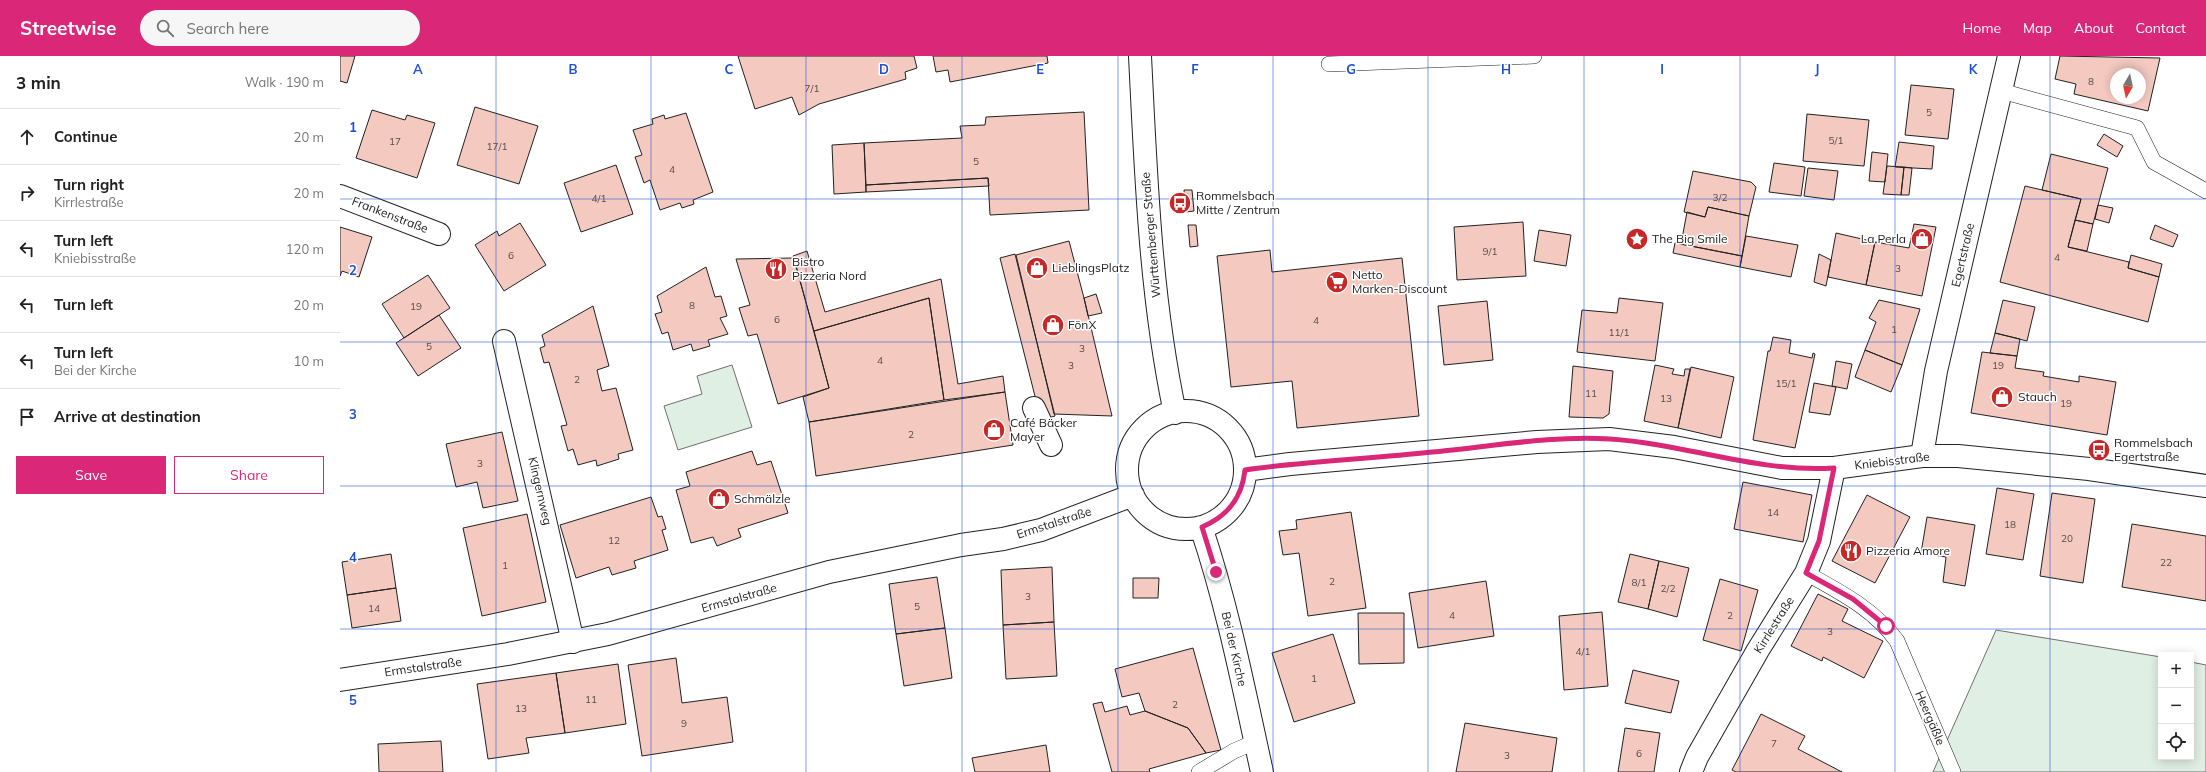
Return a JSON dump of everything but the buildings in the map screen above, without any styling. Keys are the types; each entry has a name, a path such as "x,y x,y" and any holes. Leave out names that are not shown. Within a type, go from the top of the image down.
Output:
{"street":[{"name":"Württemberger Straße","path":"1140,56 1147,201 1153,270 1159,326 1175,413"},
{"name":"Egertstraße","path":"1922,456 1936,371 2009,56"},
{"name":"Frankenstraße","path":"340,196 439,234"},
{"name":"Klingernweg","path":"504,341 573,642"},
{"path":"1034,408 1051,445"},
{"path":"1175,413 1200,413 1224,424 1240,445 1244,457 1245,470 1240,495 1233,506 1224,515 1202,527 1174,527 1161,523 1140,506 1133,495 1128,480 1128,465 1131,451 1138,437 1147,426 1160,417 1175,413"},
{"name":"Kniebisstraße","path":"1245,470 1290,464 1538,442 1609,439 1674,447 1782,468 1834,468 1922,456 1997,459 2090,469 2206,486"},
{"name":"Kirrlestraße","path":"1691,772 1697,757 1758,650 1806,573 1819,541 1834,468"},
{"name":"Ermstalstraße","path":"340,680 443,665 573,642 645,625 829,572 962,545 1003,539 1041,530 1133,495"},
{"name":"Bei der Kirche","path":"1202,527 1216,572 1235,646 1262,772"}],"lane":[{"path":"1329,64 1534,56"},
{"path":"2001,91 2137,128 2154,162 2206,191"},
{"name":"Heergäßle","path":"1806,573 1853,599 1886,626 1897,641 1953,772"},
{"path":"1199,772 1234,751 1255,742"}],"green space":[{"path":"732,365 752,427 678,450 664,406 702,394 697,376"},
{"path":"1996,630 2158,657 2158,760 2194,760 2194,663 2206,665 2206,772 1933,772"}],"place":[{"name":"Rommelsbach Mitte / Zentrum","path":"1180,203"},
{"name":"The Big Smile","path":"1637,239"},
{"name":"La Perla","path":"1922,239"},
{"name":"LieblingsPlatz","path":"1037,268"},
{"name":"Bistro Pizzeria Nord","path":"776,269"},
{"name":"Netto Marken-Discount","path":"1337,282"},
{"name":"FönX","path":"1053,325"},
{"name":"Stauch","path":"2002,397"},
{"name":"Café Bäcker Mayer","path":"994,430"},
{"name":"Rommelsbach Egertstraße","path":"2099,450"},
{"name":"Schmälzle","path":"719,499"},
{"name":"Pizzeria Amore","path":"1851,551"}],"route":[{"path":"1216,572 1202,527 1224,515 1233,506 1240,495 1244,482 1245,470 1370,456 1430,453 1468,448 1571,439 1609,439 1674,447 1782,468 1809,470 1834,468 1826,514 1819,541 1806,573 1853,599 1886,626"}]}
